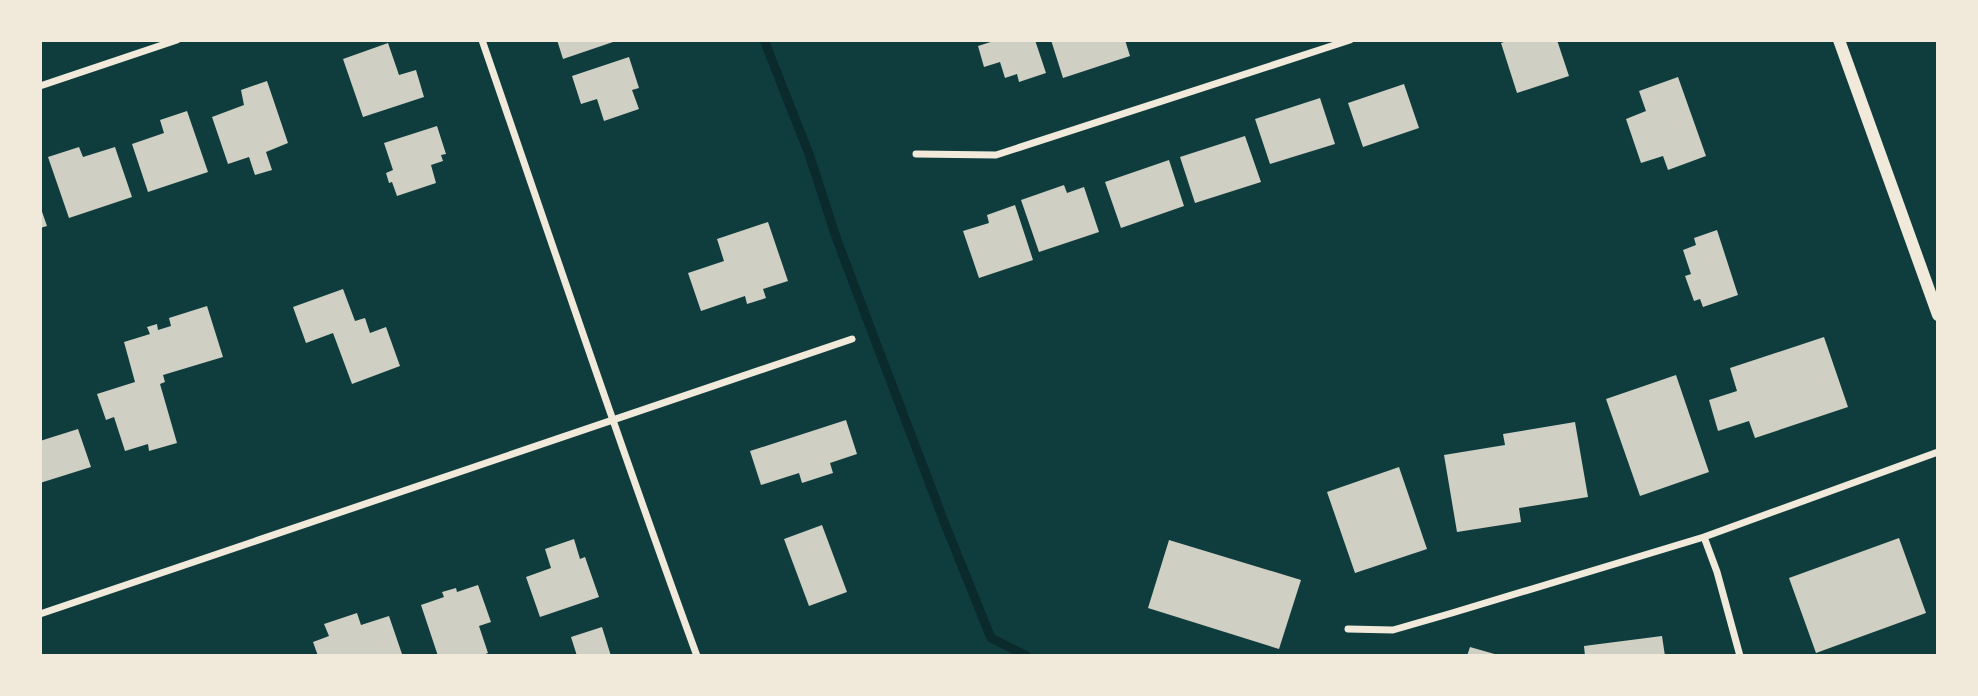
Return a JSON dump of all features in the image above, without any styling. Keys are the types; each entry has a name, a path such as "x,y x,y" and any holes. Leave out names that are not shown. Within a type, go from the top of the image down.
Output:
{"street":[{"path":"40,86 177,40"},
{"path":"482,40 614,419 636,490 697,656"},
{"path":"916,154 996,155 1350,40"},
{"path":"1839,40 1938,315"},
{"path":"40,614 852,338"},
{"path":"1348,629 1393,631 1704,537 1938,452"},
{"path":"1704,537 1717,572 1740,656"}],"building":[{"path":"557,40 616,40 616,41 563,59"},
{"path":"997,40 1035,40 1046,73 1019,82 1017,74 1005,78 1000,62 984,67 978,46"},
{"path":"1051,40 1125,40 1130,56 1063,78"},
{"path":"1510,40 1557,40 1569,76 1517,93 1501,43"},
{"path":"388,43 399,75 416,70 424,97 363,117 343,59"},
{"path":"629,57 639,88 632,90 639,109 604,121 597,99 581,104 572,76"},
{"path":"1678,77 1706,156 1668,170 1663,156 1641,163 1626,119 1646,111 1639,91"},
{"path":"267,81 288,143 266,152 272,170 255,175 249,157 228,164 212,117 244,105 241,90"},
{"path":"1404,84 1419,128 1363,147 1348,103"},
{"path":"1320,98 1335,144 1270,164 1255,119"},
{"path":"187,111 208,172 148,192 132,144 164,133 160,120"},
{"path":"437,126 446,154 441,155 443,161 431,165 436,183 397,196 386,173 393,170 384,143"},
{"path":"1245,136 1261,182 1195,203 1180,157"},
{"path":"79,147 83,157 115,147 132,197 69,218 48,157"},
{"path":"1169,160 1184,206 1121,228 1105,182"},
{"path":"1064,185 1067,193 1084,187 1099,232 1039,252 1021,200"},
{"path":"1015,205 1033,260 979,278 963,231 989,223 987,215"},
{"path":"40,206 47,226 40,228"},
{"path":"768,222 788,281 763,289 766,298 747,304 745,296 701,311 688,273 724,261 717,239"},
{"path":"1717,230 1738,295 1703,307 1700,299 1694,301 1685,276 1691,274 1683,250 1696,245 1694,238"},
{"path":"343,289 355,321 365,318 370,333 386,327 400,366 352,384 333,333 306,343 293,307"},
{"path":"207,306 223,357 163,375 165,382 160,384 177,443 149,451 148,444 125,451 114,417 106,420 97,394 135,382 124,342 150,334 147,327 157,324 158,330 171,326 169,318"},
{"path":"1824,337 1848,407 1755,438 1749,421 1718,431 1709,400 1737,391 1730,368"},
{"path":"1676,375 1709,472 1640,496 1606,399"},
{"path":"846,420 857,454 830,463 833,473 802,483 799,473 761,485 750,451"},
{"path":"1575,422 1588,497 1519,508 1521,522 1457,532 1444,455 1505,445 1503,434"},
{"path":"78,429 91,467 40,483 40,441"},
{"path":"1399,467 1427,549 1355,573 1327,492"},
{"path":"822,525 847,592 809,606 784,539"},
{"path":"1899,538 1926,613 1816,653 1789,578"},
{"path":"574,539 580,559 585,557 599,597 540,617 526,577 551,568 545,549"},
{"path":"1169,540 1301,580 1279,649 1148,608"},
{"path":"478,585 491,622 479,626 488,653 481,656 438,656 421,605 444,597 442,592 456,588 457,592"},
{"path":"357,613 361,625 389,616 402,654 318,656 313,642 329,636 324,624"},
{"path":"602,627 611,656 577,656 571,637"},
{"path":"1662,636 1665,656 1585,656 1584,646"},
{"path":"1470,647 1498,655 1498,656 1467,656"}],"waterway":[{"path":"764,40 809,154 837,240 991,638 1027,656"}]}
